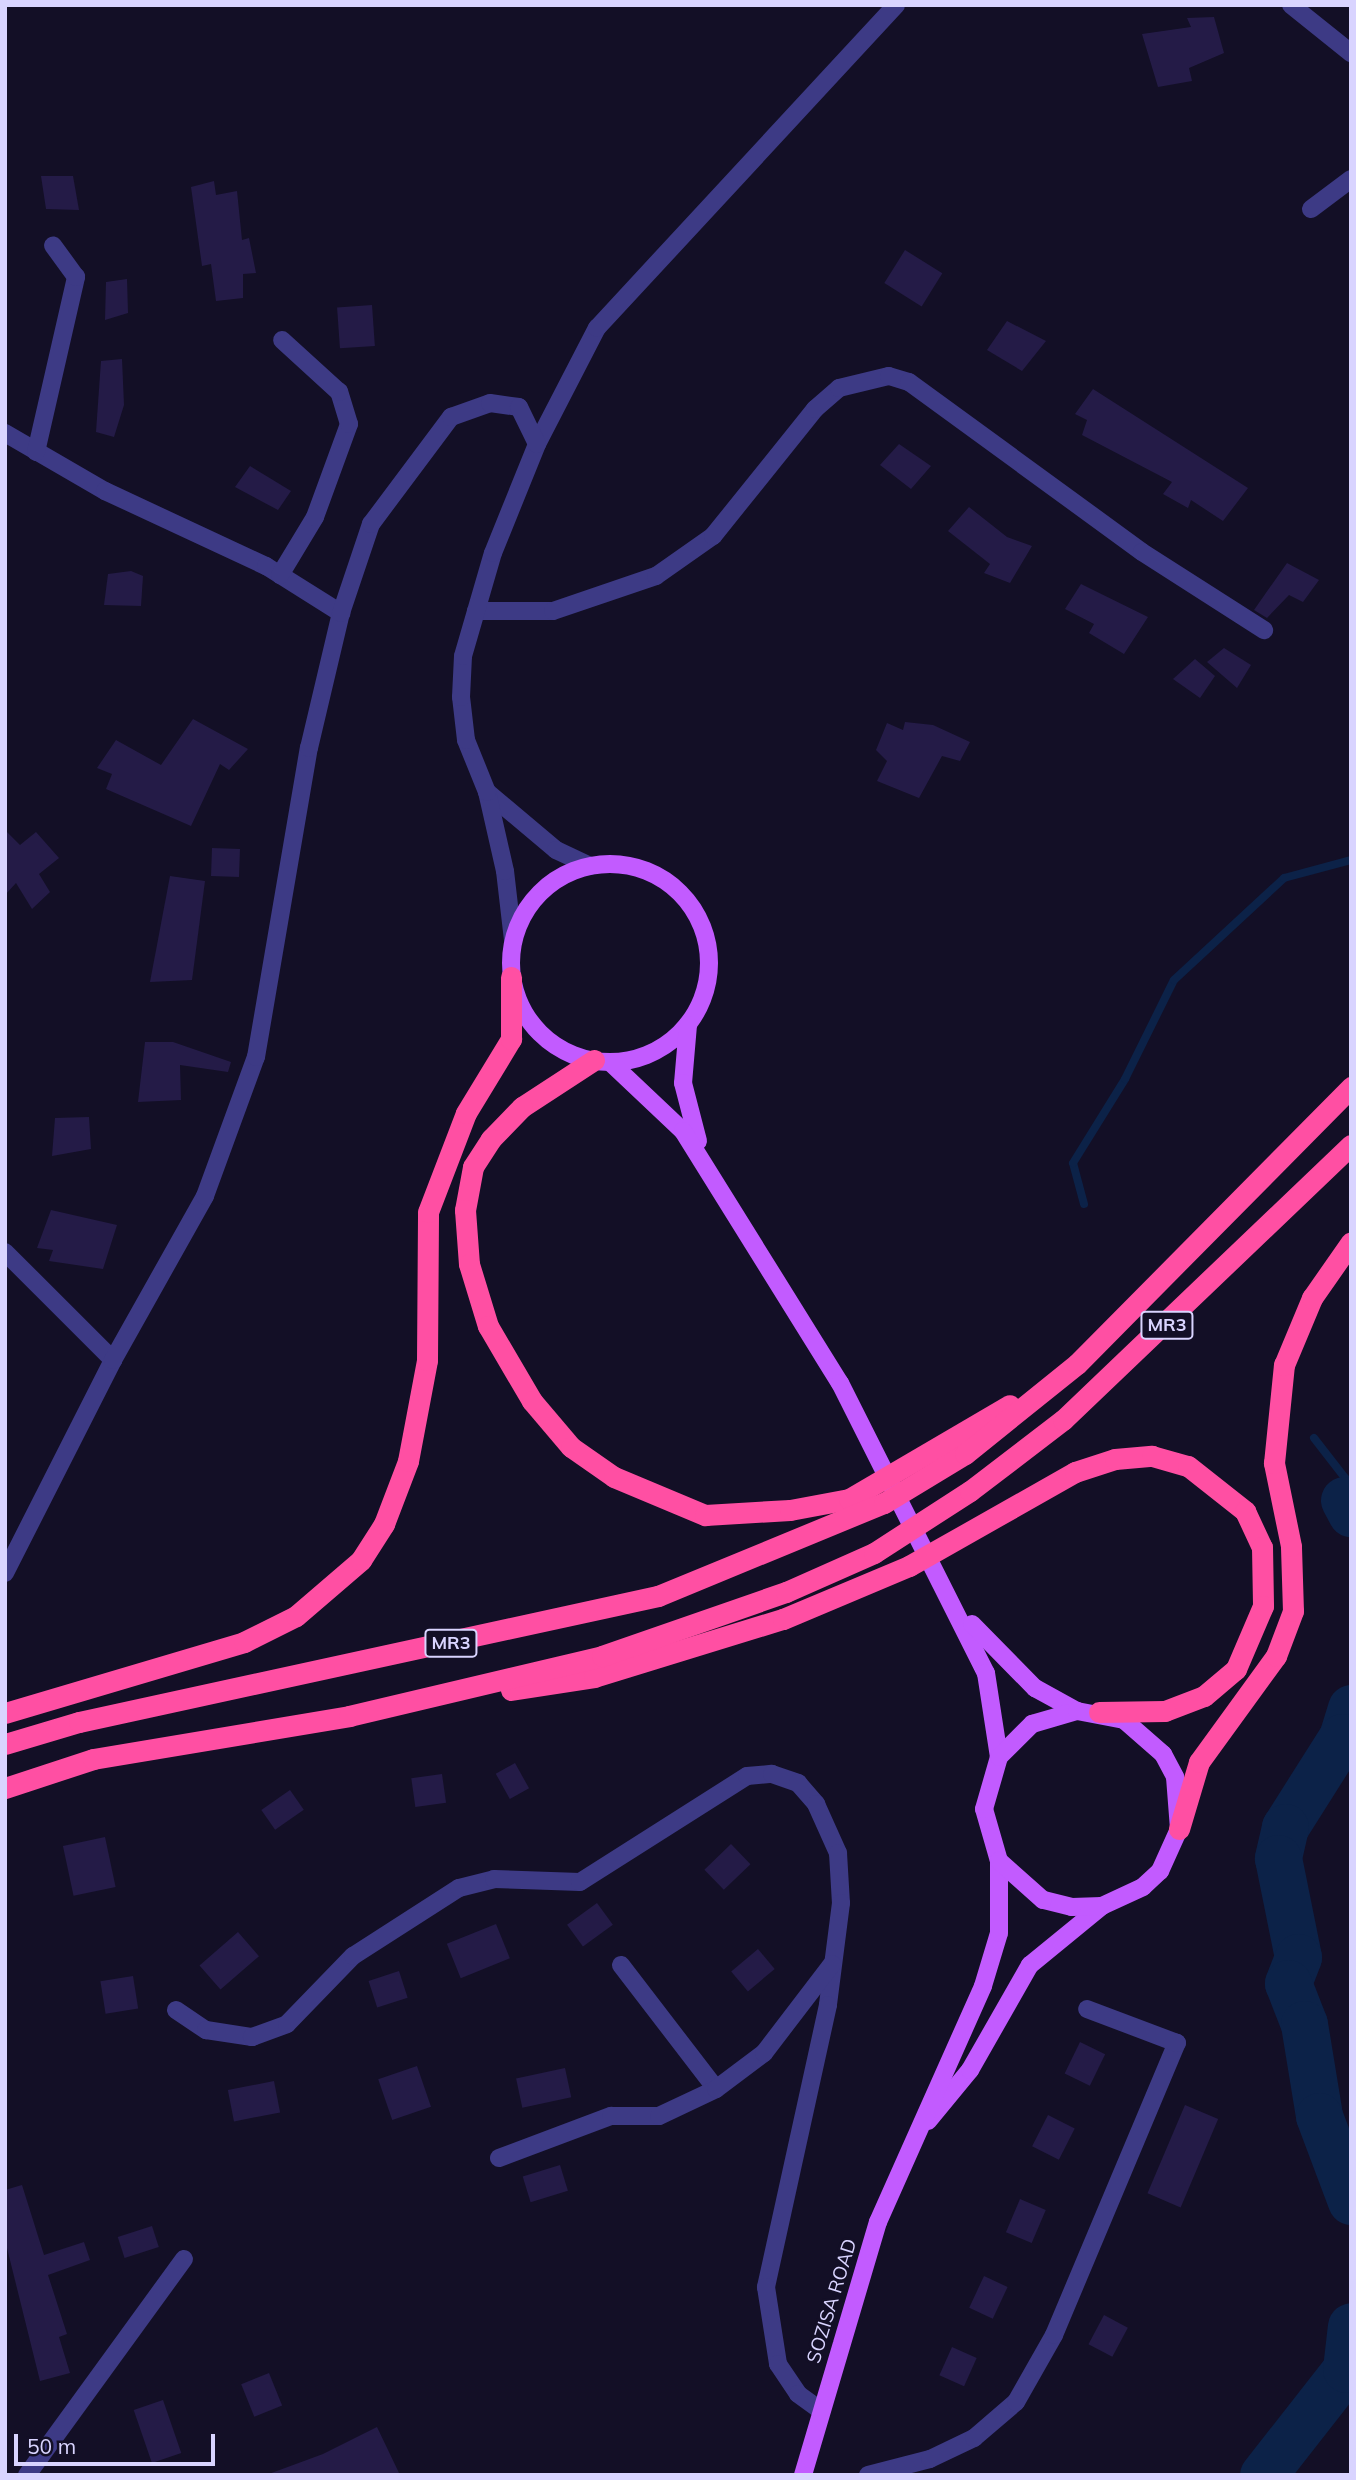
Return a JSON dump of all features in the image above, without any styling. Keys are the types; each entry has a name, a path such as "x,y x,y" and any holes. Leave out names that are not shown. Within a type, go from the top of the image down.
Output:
{"highway":[{"path":"5,1713 243,1642 296,1616 361,1560 384,1524 408,1461 427,1360 428,1212 466,1113 511,1038 511,977"},
{"path":"603,1061 522,1107 473,1167 465,1210 469,1264 506,1362 572,1447 660,1501 705,1515 849,1499 1077,1364"},
{"name":"MR3","path":"5,1744 118,1713 657,1596 884,1503 965,1454 1077,1364 1351,1087"},
{"name":"MR3","path":"5,1788 93,1759 349,1716 602,1656 786,1592 874,1553 971,1491 1119,1371 1351,1145"},
{"path":"1179,1829 1199,1762 1276,1656 1293,1611 1291,1546 1273,1463 1284,1365 1312,1298 1351,1242"},
{"path":"349,1716 594,1677 783,1619 909,1566 974,1530 1030,1493 1115,1459 1152,1456 1188,1466 1245,1511 1262,1547 1266,1577 1254,1639 1236,1669 1204,1696 1165,1711 1099,1712"}],"main road":[{"path":"717,1182 692,1127 683,1083 688,1025 705,991 709,954 692,906 654,873 630,865 591,866 556,878 536,895 513,940 511,977 522,1009 542,1036 603,1061 683,1130 840,1384 954,1602 986,1673 999,1757 984,1809 999,1861 999,1933 983,1986 910,2142"},
{"path":"603,1061 654,1052 688,1025"},
{"path":"954,1602 998,1657 1077,1711"},
{"path":"910,2142 970,2070 1030,1965 1102,1906 1134,1893 1160,1871 1179,1829 1175,1777 1163,1754 1124,1720 1099,1712 1077,1711 1032,1724 999,1757"},
{"path":"999,1861 1043,1900 1102,1906"},
{"name":"SOZISA ROAD","path":"803,2475 878,2222 910,2142"}],"street":[{"path":"513,940 487,792 466,740 461,697 463,656 476,611 537,444 597,328 896,5"},
{"path":"1291,5 1351,53"},
{"path":"1311,209 1351,179"},
{"path":"36,452 76,277 53,246"},
{"path":"280,575 315,517 349,424 339,391 282,340"},
{"path":"476,611 525,615 581,605 688,558 815,409 839,388 888,376 909,382 1131,544 1264,630"},
{"path":"5,1573 113,1360 205,1196 256,1057 309,748 341,612 371,524 451,417 490,404 519,407 537,444"},
{"path":"5,433 36,452 280,575 341,612"},
{"path":"487,792 556,850 591,866"},
{"path":"5,1252 113,1360"},
{"path":"176,2010 206,2030 234,2039 287,2024 353,1956 459,1888 494,1879 555,1886 598,1875 747,1776 772,1774 798,1783 816,1804 838,1853 841,1903 833,1964 766,2287 778,2364 798,2394 821,2411"},
{"path":"499,2158 611,2116 659,2116 716,2089 764,2053 833,1964"},
{"path":"621,1965 716,2089"},
{"path":"868,2475 930,2459 974,2438 1016,2402 1054,2335 1177,2043 1087,2009"},
{"path":"27,2475 184,2259"}],"building":[{"path":"1214,17 1224,53 1189,68 1192,81 1158,87 1142,34 1191,27 1187,18"},
{"path":"41,176 73,176 79,210 46,209"},
{"path":"214,181 216,195 237,191 242,240 249,238 256,273 243,274 243,298 216,301 211,264 202,266 191,187"},
{"path":"905,250 942,273 922,306 884,283"},
{"path":"127,279 128,313 105,320 106,282"},
{"path":"372,305 375,346 340,348 337,307"},
{"path":"1007,321 1046,341 1022,371 987,350"},
{"path":"122,359 124,405 114,437 96,432 101,361"},
{"path":"1093,389 1248,488 1223,521 1191,500 1188,508 1163,494 1172,482 1082,435 1087,420 1075,414"},
{"path":"899,444 931,466 911,489 880,465"},
{"path":"250,466 291,491 278,510 235,487"},
{"path":"969,507 1007,537 1032,546 1010,583 984,573 990,564 948,531"},
{"path":"1287,563 1319,580 1303,602 1289,595 1267,618 1254,610"},
{"path":"131,571 143,576 141,606 104,605 108,574"},
{"path":"1081,584 1148,617 1124,654 1089,633 1094,624 1065,609"},
{"path":"1224,648 1251,665 1237,688 1207,662"},
{"path":"1195,659 1215,676 1200,698 1173,679"},
{"path":"193,719 248,749 229,770 220,764 191,826 106,789 112,774 97,768 116,740 161,765"},
{"path":"905,722 933,725 970,742 960,761 942,756 919,798 877,781 887,761 876,750 887,723 903,730"},
{"path":"5,830 20,845 36,832 59,858 39,874 50,892 32,909 16,883 5,895"},
{"path":"212,848 240,849 239,877 211,876"},
{"path":"170,876 205,881 192,980 150,982"},
{"path":"145,1042 173,1042 231,1062 228,1072 180,1065 181,1100 138,1102"},
{"path":"89,1117 91,1149 52,1156 55,1118"},
{"path":"51,1210 117,1225 103,1269 49,1261 53,1250 37,1248"},
{"path":"515,1763 529,1788 510,1799 496,1774"},
{"path":"442,1774 446,1803 415,1807 411,1778"},
{"path":"290,1790 304,1810 275,1830 261,1810"},
{"path":"105,1837 116,1887 74,1896 63,1846"},
{"path":"731,1844 750,1864 724,1890 704,1870"},
{"path":"597,1903 613,1925 583,1947 567,1925"},
{"path":"496,1924 510,1958 461,1978 447,1944"},
{"path":"238,1932 259,1956 221,1990 200,1965"},
{"path":"758,1949 775,1969 748,1991 731,1971"},
{"path":"399,1971 408,1998 377,2008 369,1981"},
{"path":"133,1976 138,2009 106,2014 100,1981"},
{"path":"1080,2042 1105,2054 1090,2086 1065,2073"},
{"path":"417,2066 431,2107 392,2120 378,2079"},
{"path":"565,2068 571,2097 522,2108 516,2078"},
{"path":"274,2081 280,2112 234,2121 228,2090"},
{"path":"1185,2105 1218,2119 1181,2207 1147,2193"},
{"path":"1048,2115 1075,2129 1059,2160 1032,2146"},
{"path":"560,2165 568,2191 531,2202 523,2176"},
{"path":"22,2185 44,2255 84,2242 90,2260 48,2275 67,2334 59,2337 70,2373 40,2381 5,2240 5,2190"},
{"path":"1020,2199 1046,2210 1032,2243 1006,2232"},
{"path":"152,2226 159,2247 125,2258 118,2237"},
{"path":"984,2276 1008,2287 993,2319 969,2308"},
{"path":"1104,2315 1128,2328 1112,2357 1089,2344"},
{"path":"952,2347 977,2358 964,2386 939,2375"},
{"path":"269,2373 282,2405 254,2417 241,2384"},
{"path":"163,2400 181,2453 152,2463 134,2410"},
{"path":"377,2427 400,2475 266,2475 323,2454"}],"waterway":[{"path":"1084,1204 1073,1163 1125,1079 1174,980 1284,878 1351,860"},
{"path":"1314,1438 1345,1478 1344,1500"},
{"path":"1344,1500 1351,1513"},
{"path":"1351,1708 1342,1737 1285,1827 1278,1858 1298,1957 1288,1983 1304,2024 1319,2116 1351,2201"},
{"path":"1263,2475 1346,2369 1351,2326"}]}
